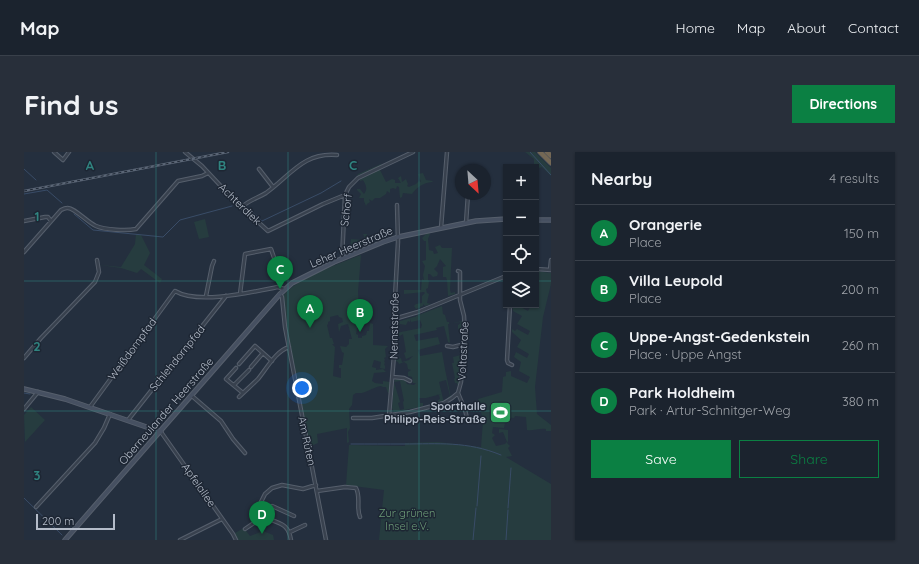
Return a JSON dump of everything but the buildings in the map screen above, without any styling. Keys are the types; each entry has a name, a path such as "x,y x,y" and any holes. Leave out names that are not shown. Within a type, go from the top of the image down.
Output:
{"highway":[{"path":"540,152 551,163"},
{"path":"547,152 551,156"}],"main road":[{"name":"Leher Heerstraße","path":"280,294 284,289 293,283 342,259 383,242 398,237 466,223 503,219"},
{"path":"539,220 551,220"},
{"name":"Oberneulander Heerstraße","path":"65,540 161,432 280,294"},
{"path":"24,389 66,399 161,432"}],"street":[{"path":"54,152 63,160 69,152"},
{"name":"Achterdiek","path":"185,152 268,231 323,204 346,195"},
{"name":"Schorf","path":"342,259 346,195 351,184 358,178 413,152"},
{"path":"442,228 447,152"},
{"path":"242,206 265,193 310,158 330,154 337,155"},
{"path":"259,169 273,187"},
{"path":"24,252 61,210 71,208 95,226 109,229 136,229 178,181 181,179 202,176 208,173"},
{"path":"466,223 468,200"},
{"name":"Nernststraße","path":"389,416 395,344 394,319 398,205"},
{"path":"24,221 45,217 48,217 51,220"},
{"path":"240,294 245,254 263,249 271,249 280,272"},
{"path":"24,358 47,331 95,282 99,272 96,260"},
{"path":"539,269 551,270 551,260"},
{"path":"214,261 206,296 226,296 278,287 284,289"},
{"name":"Voltastraße","path":"353,418 372,418 405,413 442,404 449,401 458,393 461,385 465,323 460,295 460,272 458,271"},
{"path":"394,319 420,311 503,277"},
{"name":"Weißdornpfad","path":"90,407 175,291 186,296 206,296"},
{"name":"Am Rüten","path":"280,294 282,297 285,327 326,540"},
{"name":"Schlehdornpfad","path":"128,420 226,296"},
{"path":"510,308 507,360 508,363 512,365"},
{"path":"447,346 453,347 464,344"},
{"path":"239,364 255,346 272,361"},
{"path":"239,397 257,380 272,361 285,348 289,347"},
{"path":"251,367 263,352"},
{"path":"236,368 226,379 243,393"},
{"path":"234,386 249,370"},
{"path":"393,378 404,378 410,380"},
{"path":"24,409 38,392"},
{"path":"458,393 463,403 468,422"},
{"path":"192,396 221,421 245,452"},
{"path":"36,507 95,444 110,414"},
{"name":"Apfelallee","path":"161,432 236,540"},
{"path":"291,540 290,532 287,527 264,516 262,510 263,498 272,488 282,485 303,489 316,485"},
{"path":"317,492 345,487 356,488 358,493 358,513 360,518"},
{"path":"262,510 272,506 294,516"},
{"path":"245,529 264,516"},
{"path":"180,540 222,518"},
{"path":"290,532 305,525"}],"green space":[{"path":"525,152 535,152 551,168 551,176 542,167 539,168 539,164 534,164 534,159"},
{"path":"381,164 382,166 379,168 386,182 392,179 395,180 395,183 401,183 398,178 401,176 402,182 406,179 408,184 407,186 409,187 419,181 421,182 418,174 423,173 426,180 433,181 420,186 412,194 403,193 402,197 400,198 399,187 397,186 396,189 390,189 390,193 387,191 386,194 380,198 375,198 372,201 369,199 370,202 366,206 364,198 359,198 361,194 357,190 360,189 364,194 366,189 365,184 363,180 360,180 365,175 359,177 357,176 358,174"},
{"path":"205,219 209,237 199,239 194,222"},
{"path":"428,232 430,234 428,239 429,250 433,251 434,254 438,253 435,247 440,245 442,248 452,248 450,290 451,293 455,292 455,294 448,296 447,280 446,277 443,277 443,267 446,266 440,259 434,269 438,273 437,276 433,277 428,274 429,281 428,288 426,289 427,293 429,294 427,303 431,304 425,306 423,304 423,306 416,309 414,306 422,303 422,296 425,293 404,294 404,290 421,290 422,279 424,280 423,275 425,266 422,261 426,260 426,241 422,238"},
{"path":"136,234 141,235 150,253 144,265 162,279 160,283 141,269 137,273 121,268 100,265 121,267 135,244"},
{"path":"363,234 367,234 367,239 363,245 357,249 345,253 345,248 346,250 350,250 351,239 363,240 365,238"},
{"path":"361,255 358,292 359,308 356,317 362,316 364,323 358,323 356,334 358,335 358,338 362,338 362,336 366,335 367,331 369,331 370,323 373,324 373,345 388,346 385,349 385,369 380,368 381,362 374,360 372,367 376,368 376,370 383,369 386,372 374,373 372,381 383,384 383,381 390,382 390,393 388,393 386,387 381,386 353,395 352,405 349,409 349,442 347,443 347,428 317,434 318,443 309,447 287,331 283,296 289,289 308,277","holes":["338,315 342,318 343,322 338,324 339,332 341,326 348,324 352,339 349,339 349,344 346,347 340,346 342,352 344,353 342,365 339,365 339,368 341,368 341,378 333,376 335,347 332,344 334,344 332,338 330,338 327,325 330,321 330,317"]},
{"name":"Zur grünen Insel e.V.","path":"539,271 551,273 551,284 543,317 535,387 537,414 551,425 551,431 546,431 546,429 527,430 526,417 506,417 504,428 493,427 492,433 495,435 492,438 496,446 505,444 507,442 503,432 499,433 499,429 508,430 507,443 510,446 508,448 512,456 506,457 551,484 551,540 379,540 384,490 346,485 349,445 405,446 405,443 438,442 481,447 483,421 478,399 502,392 503,377 506,376 506,372 511,371 511,376 527,383 530,377 519,371 521,362 514,357 516,352 527,358 529,354 517,347 521,340 512,332 512,329 515,331 517,329 528,335 530,331 517,324 522,316 513,311 513,308 522,308 528,311 530,308 539,308"},
{"path":"442,306 443,314 445,315 447,322 449,322 450,343 448,342 444,326 436,328 437,330 414,335 416,341 438,337 440,344 418,350 420,356 442,352 451,398 448,400 447,398 450,396 446,380 439,382 444,403 441,401 438,402 440,399 439,395 419,398 420,403 423,403 423,406 394,412 392,408 394,382 396,378 405,380 407,384 414,385 416,383 413,383 412,377 408,376 408,372 411,370 408,369 407,364 404,362 399,364 396,361 401,358 402,362 409,360 413,356 406,359 404,353 406,352 403,334 398,337 396,333 421,328 422,325 420,320 411,322 410,319 410,322 408,321 406,325 400,324 397,327 397,322 416,317","holes":["400,381 404,409 400,410 398,403 400,402 394,382"]},
{"path":"462,321 461,329 458,330 458,325 461,323 460,322 452,323"},
{"path":"461,355 459,369 460,384 457,385 454,379 452,363 454,363 453,357"},
{"path":"31,407 45,420 25,442 24,415"},
{"path":"244,528 250,536 263,531 273,535 274,540 238,540 235,533"}],"waterway":[{"path":"530,152 551,175"},
{"path":"24,169 36,180"},
{"path":"247,207 262,221 321,193 341,181"},
{"path":"24,194 47,190 62,203"},
{"path":"74,214 93,230 163,237 180,220 232,206"},
{"path":"24,393 30,394"},
{"path":"351,444 453,444 476,447 501,455"},
{"path":"477,506 481,456"},
{"path":"508,508 511,468"},
{"path":"24,498 62,535"},
{"path":"473,540 476,508"},
{"path":"506,540 508,510"}],"railway":[{"path":"24,191 228,152"}],"place":[{"name":"Uppe-Angst-Gedenkstein","path":"280,289"},
{"name":"Orangerie","path":"310,328"},
{"name":"Villa Leupold","path":"360,332"},
{"name":"Sporthalle Philipp-Reis-Straße","path":"501,412"},
{"name":"Park Holdheim","path":"262,534"}]}
